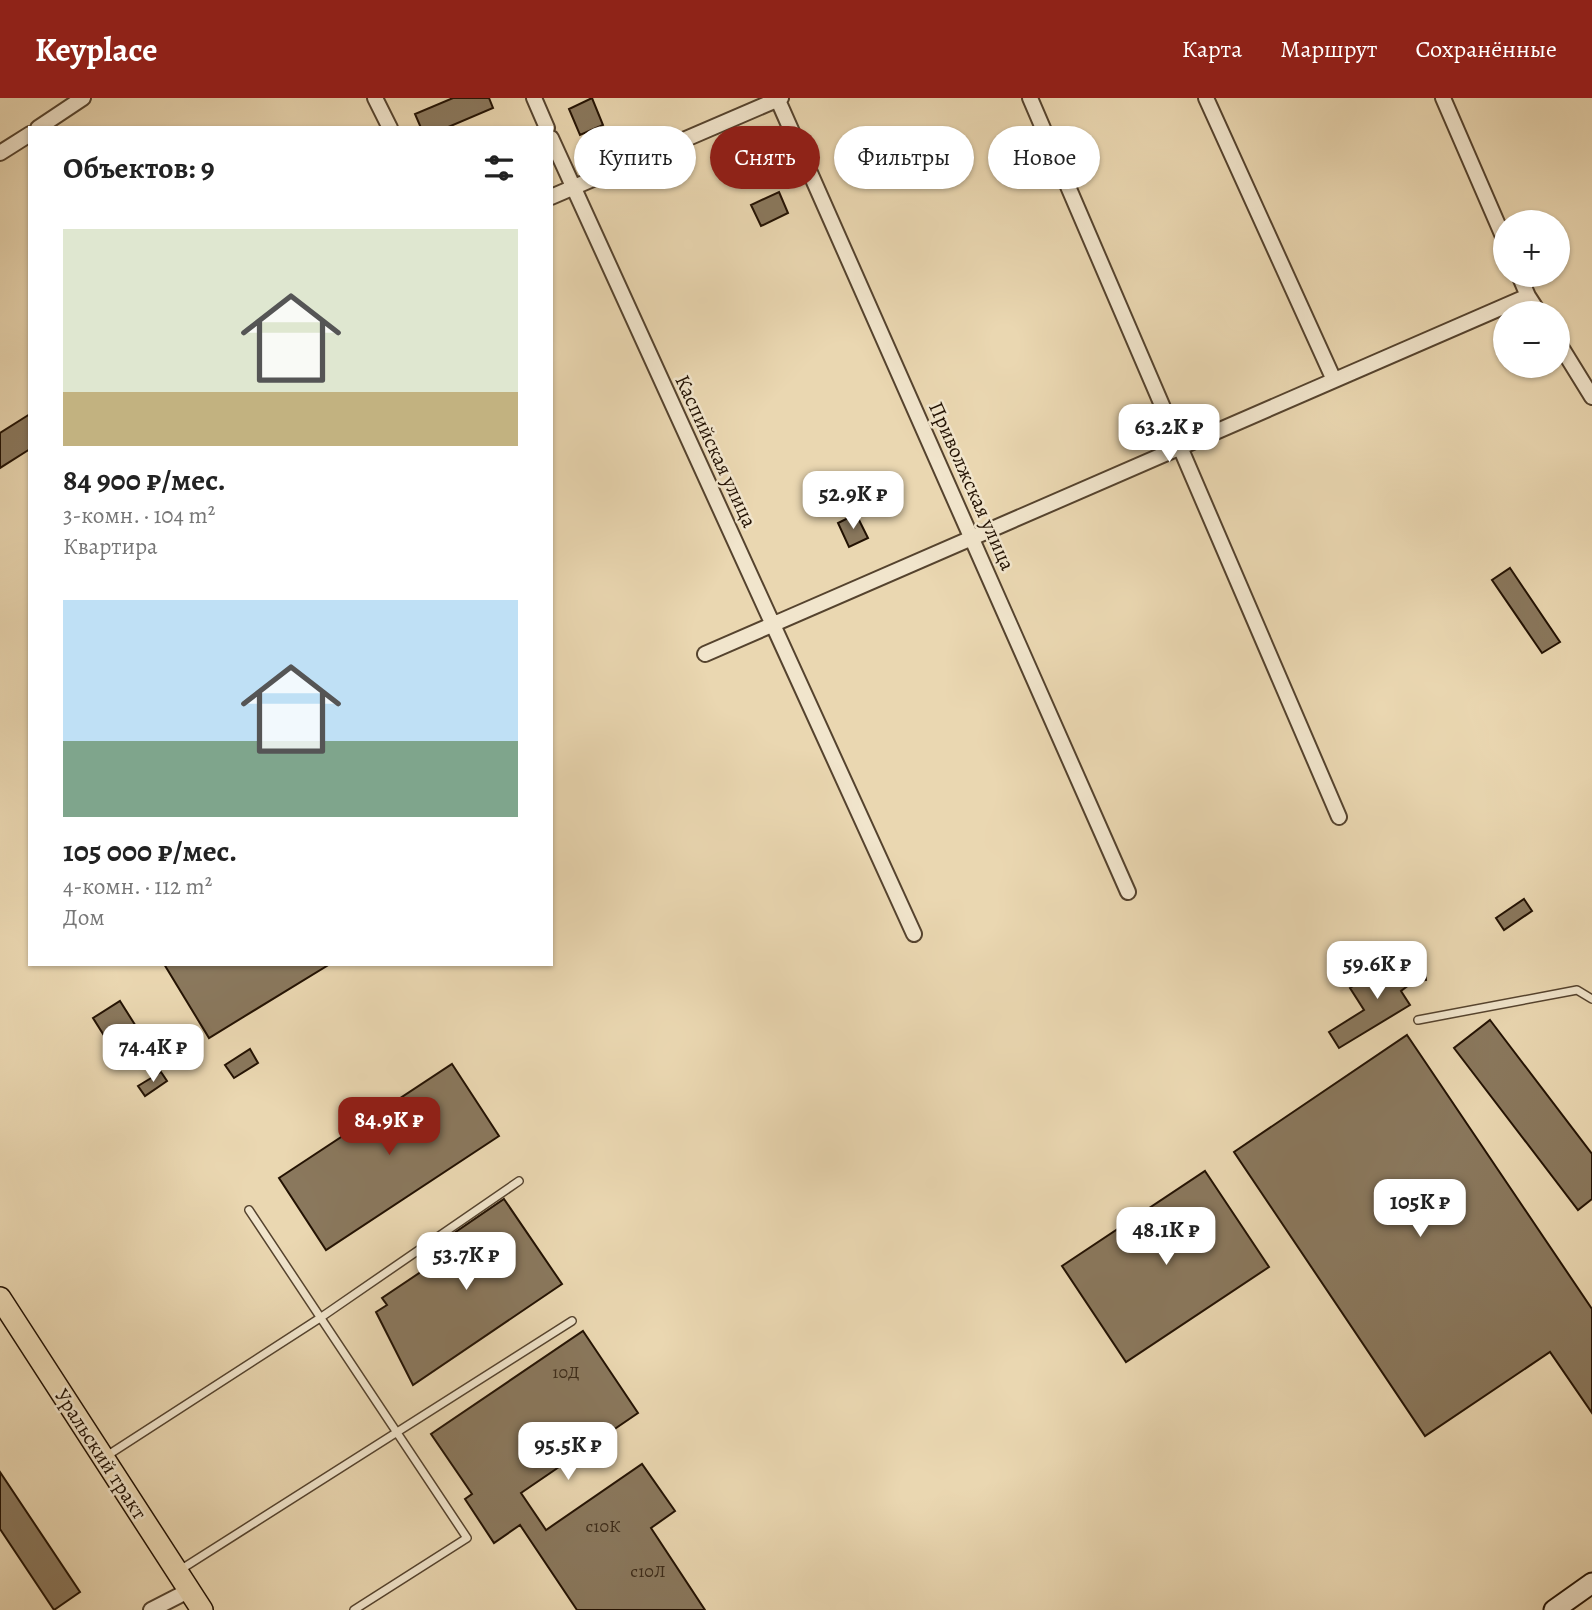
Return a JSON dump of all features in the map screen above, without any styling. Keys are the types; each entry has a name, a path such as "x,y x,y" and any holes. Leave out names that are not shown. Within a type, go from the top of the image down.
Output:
{"main road":[{"name":"Уральский тракт","path":"0,1297 202,1610"},
{"path":"1554,1610 1592,1583"}],"street":[{"path":"41,126 83,98"},
{"path":"375,98 389,126"},
{"path":"534,98 546,126"},
{"path":"553,196 779,98"},
{"name":"Приволжская улица","path":"779,98 1128,892"},
{"path":"1030,98 1339,817"},
{"path":"1206,98 1334,380"},
{"path":"1443,98 1493,213"},
{"path":"0,153 28,135"},
{"name":"Каспийская улица","path":"553,143 914,934"},
{"path":"1525,287 1531,301"},
{"path":"705,654 1528,296"},
{"path":"1570,361 1592,397"},
{"path":"151,1610 190,1590"}],"lane":[{"path":"1418,1020 1577,990 1592,999"},
{"path":"104,1457 320,1318 519,1181"},
{"path":"249,1210 467,1538 354,1610"},
{"path":"176,1572 572,1321"}],"building":[{"path":"453,98 489,98 493,108 451,126 420,126 415,114"},
{"path":"592,98 603,125 576,126 569,109"},
{"path":"779,192 788,213 761,226 751,205"},
{"path":"28,415 28,450 0,468 0,433"},
{"path":"856,514 868,538 849,547 838,523"},
{"path":"1510,568 1560,642 1542,653 1492,580"},
{"path":"1524,899 1532,911 1504,930 1496,918"},
{"path":"165,966 327,966 209,1038"},
{"path":"1386,966 1390,972 1424,966 1426,980 1413,982 1401,991 1410,1005 1339,1048 1329,1032 1364,1010 1350,988"},
{"path":"120,1001 149,1047 122,1064 93,1018"},
{"path":"1490,1020 1592,1154 1592,1199 1578,1210 1454,1048"},
{"path":"1407,1035 1592,1309 1592,1413 1550,1352 1425,1436 1234,1152"},
{"path":"250,1049 258,1063 234,1078 225,1065"},
{"path":"452,1064 499,1136 326,1250 279,1178"},
{"path":"161,1072 167,1081 145,1096 138,1086"},
{"path":"1205,1171 1269,1267 1126,1362 1062,1266"},
{"path":"504,1199 562,1284 413,1385 376,1312 387,1305 382,1298 449,1253 441,1242"},
{"path":"583,1331 638,1413 521,1493 546,1530 642,1464 675,1511 651,1528 705,1610 577,1610 520,1525 494,1543 465,1499 472,1494 431,1434"},
{"path":"0,1472 80,1592 54,1610 0,1529"}]}
